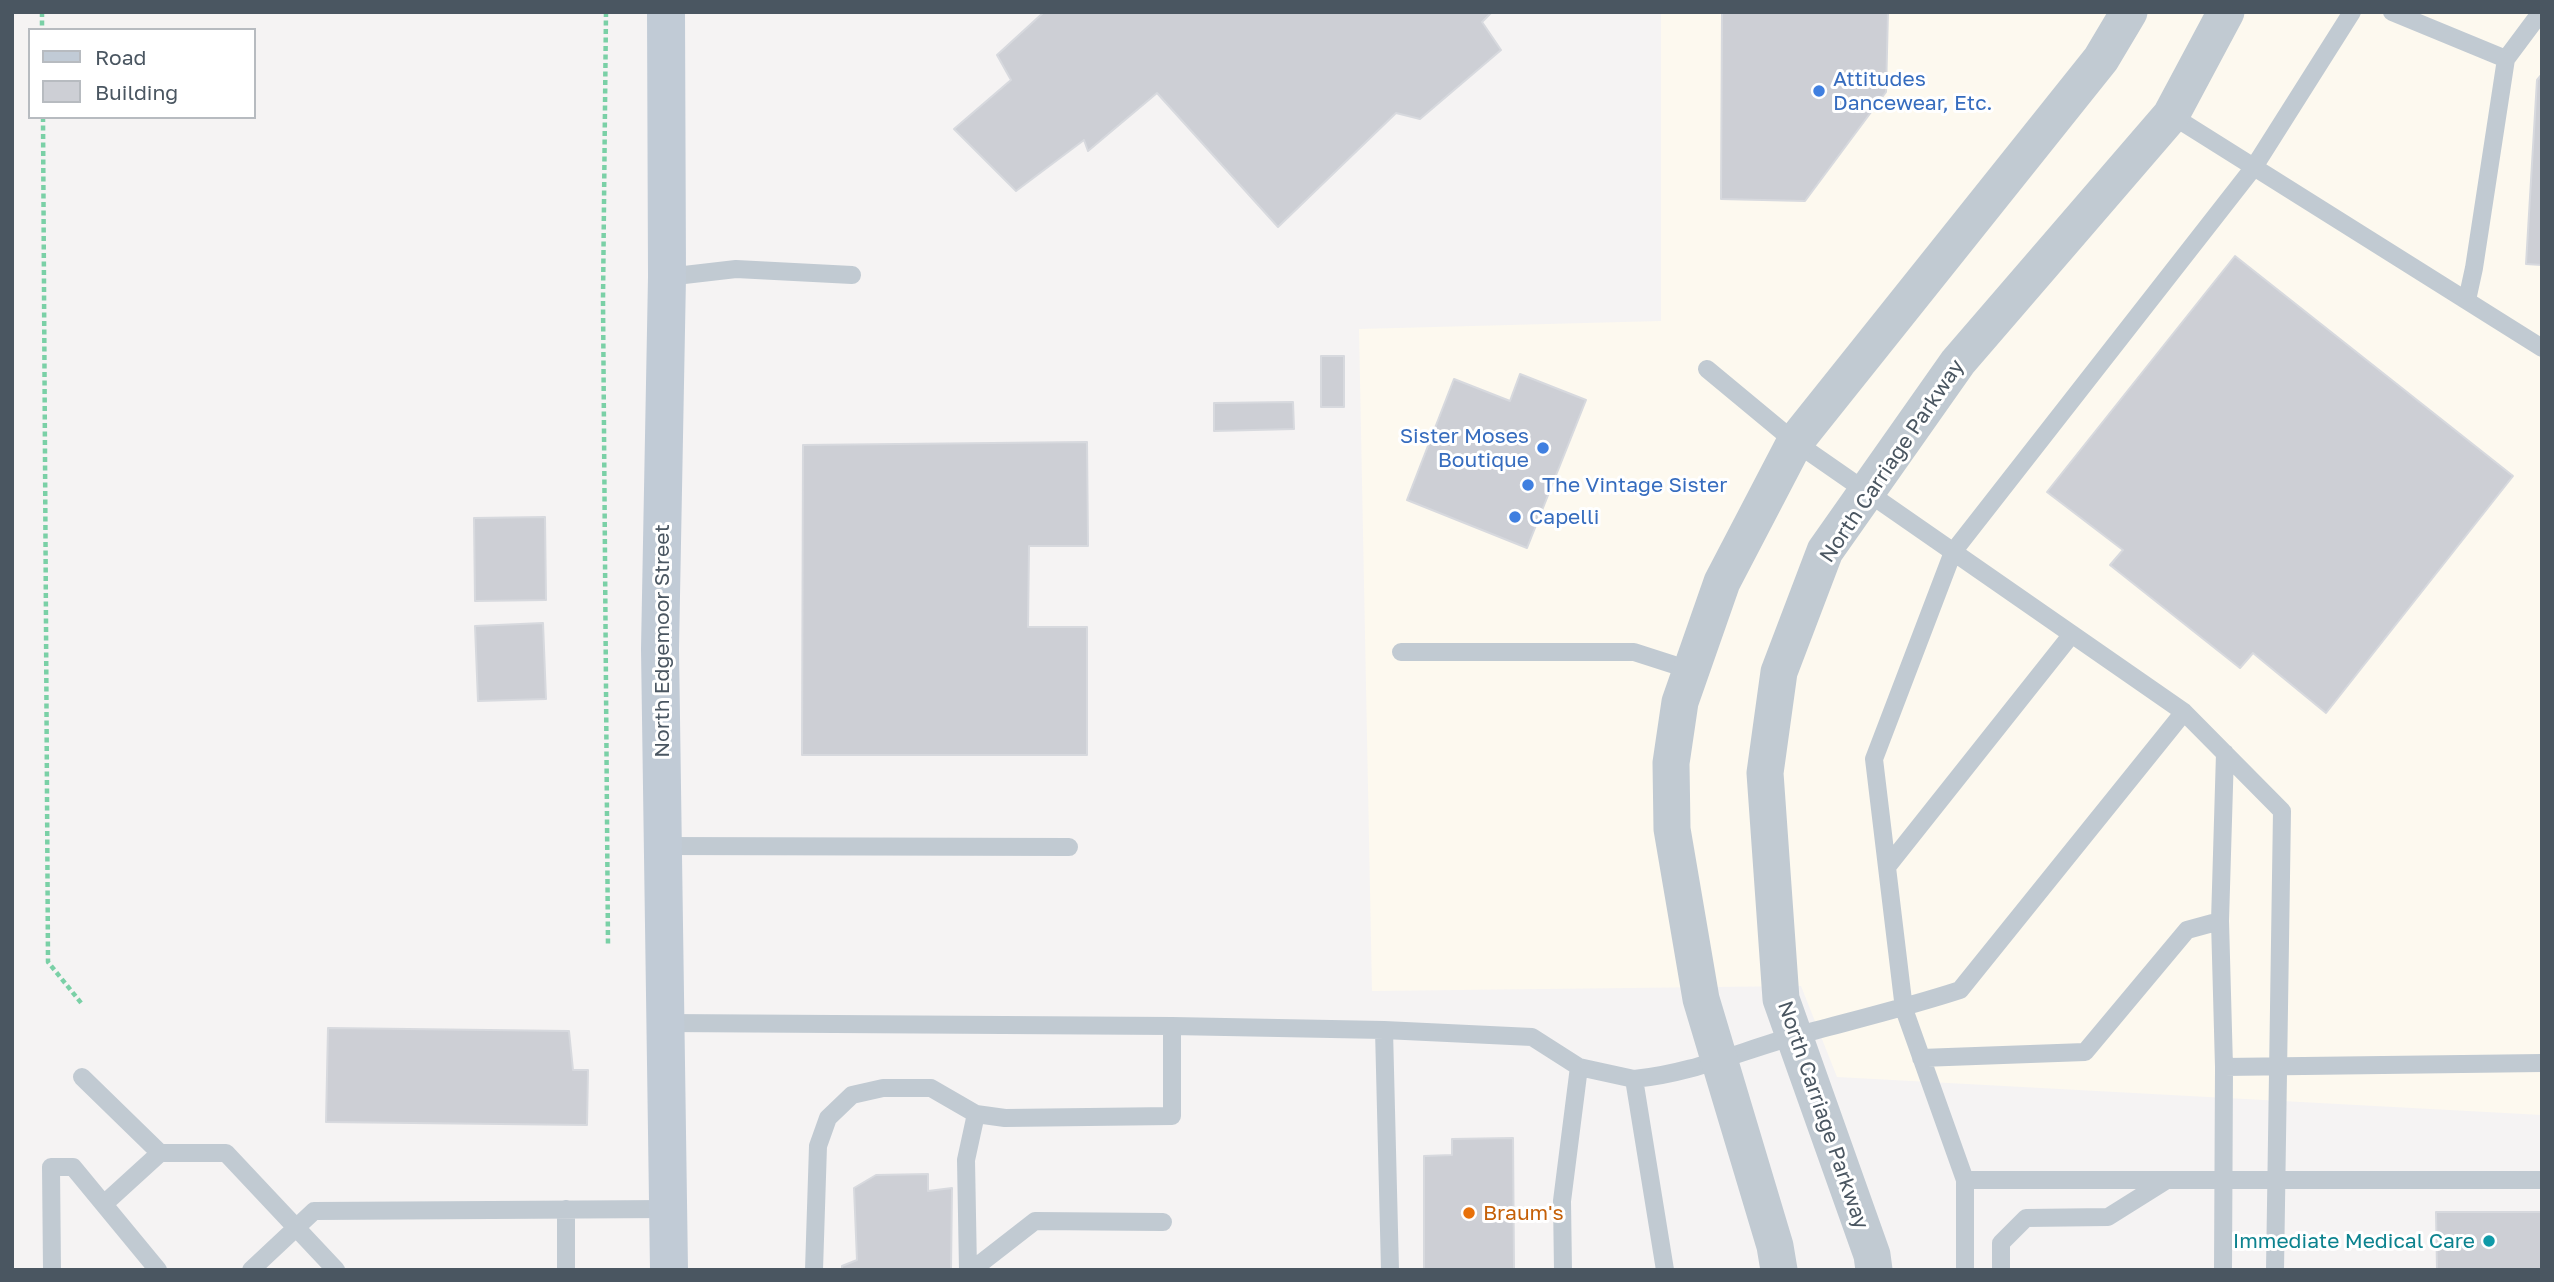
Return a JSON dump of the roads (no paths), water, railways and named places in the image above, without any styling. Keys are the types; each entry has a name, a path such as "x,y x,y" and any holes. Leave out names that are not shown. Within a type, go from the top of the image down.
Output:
{"street":[{"name":"North Edgemoor Street","path":"666,12 667,277 660,649 669,1270"},
{"path":"1780,1270 1775,1245 1700,999 1672,829 1671,763 1680,702 1722,582 1796,442 2101,59 2129,12"},
{"name":"North Carriage Parkway","path":"1874,1270 1872,1255 1781,999 1765,773 1779,672 1825,551 1958,362 2171,115 2226,12"}],"lane":[{"path":"1965,1270 1965,1180 1904,1009 1874,759 1953,552 2254,167 2352,12"},
{"path":"2392,12 2505,59"},
{"path":"2467,300 2505,59 2541,12"},
{"path":"2171,115 2542,348"},
{"path":"667,277 736,269 852,275"},
{"path":"1707,369 1796,442 2185,712 2282,811 2275,1270"},
{"path":"1887,867 2072,634"},
{"path":"1401,652 1634,652 1690,670"},
{"path":"666,1023 1172,1026 1384,1030 1532,1037 1578,1067 1634,1079 1664,1076 1794,1036 1904,1009 1960,990 2185,712"},
{"path":"2223,1270 2224,1067 2220,921 2225,753"},
{"path":"664,846 1069,846"},
{"path":"1922,1058 2085,1052 2187,930 2220,921"},
{"path":"814,1270 818,1146 828,1118 852,1095 883,1088 931,1088 976,1114 1005,1118 1172,1116 1172,1026"},
{"path":"1384,1030 1390,1270"},
{"path":"2224,1067 2542,1063"},
{"path":"1563,1270 1562,1201 1578,1067"},
{"path":"82,1077 160,1153"},
{"path":"1634,1079 1665,1270"},
{"path":"970,1270 966,1160 976,1114"},
{"path":"104,1204 160,1153 226,1153 336,1270"},
{"path":"52,1270 51,1167 73,1167 158,1270"},
{"path":"1965,1180 2542,1180"},
{"path":"2001,1270 2001,1243 2026,1218 2109,1217 2167,1180"},
{"path":"566,1209 566,1270"},
{"path":"251,1270 314,1211 668,1209"},
{"path":"970,1270 1035,1221 1163,1222"}],"place":[{"name":"Attitudes Dancewear, Etc.","path":"1819,91"},
{"name":"Sister Moses Boutique","path":"1543,448"},
{"name":"The Vintage Sister","path":"1528,485"},
{"name":"Capelli","path":"1515,517"},
{"name":"Braum's","path":"1469,1213"},
{"name":"Immediate Medical Care","path":"2489,1241"}]}
